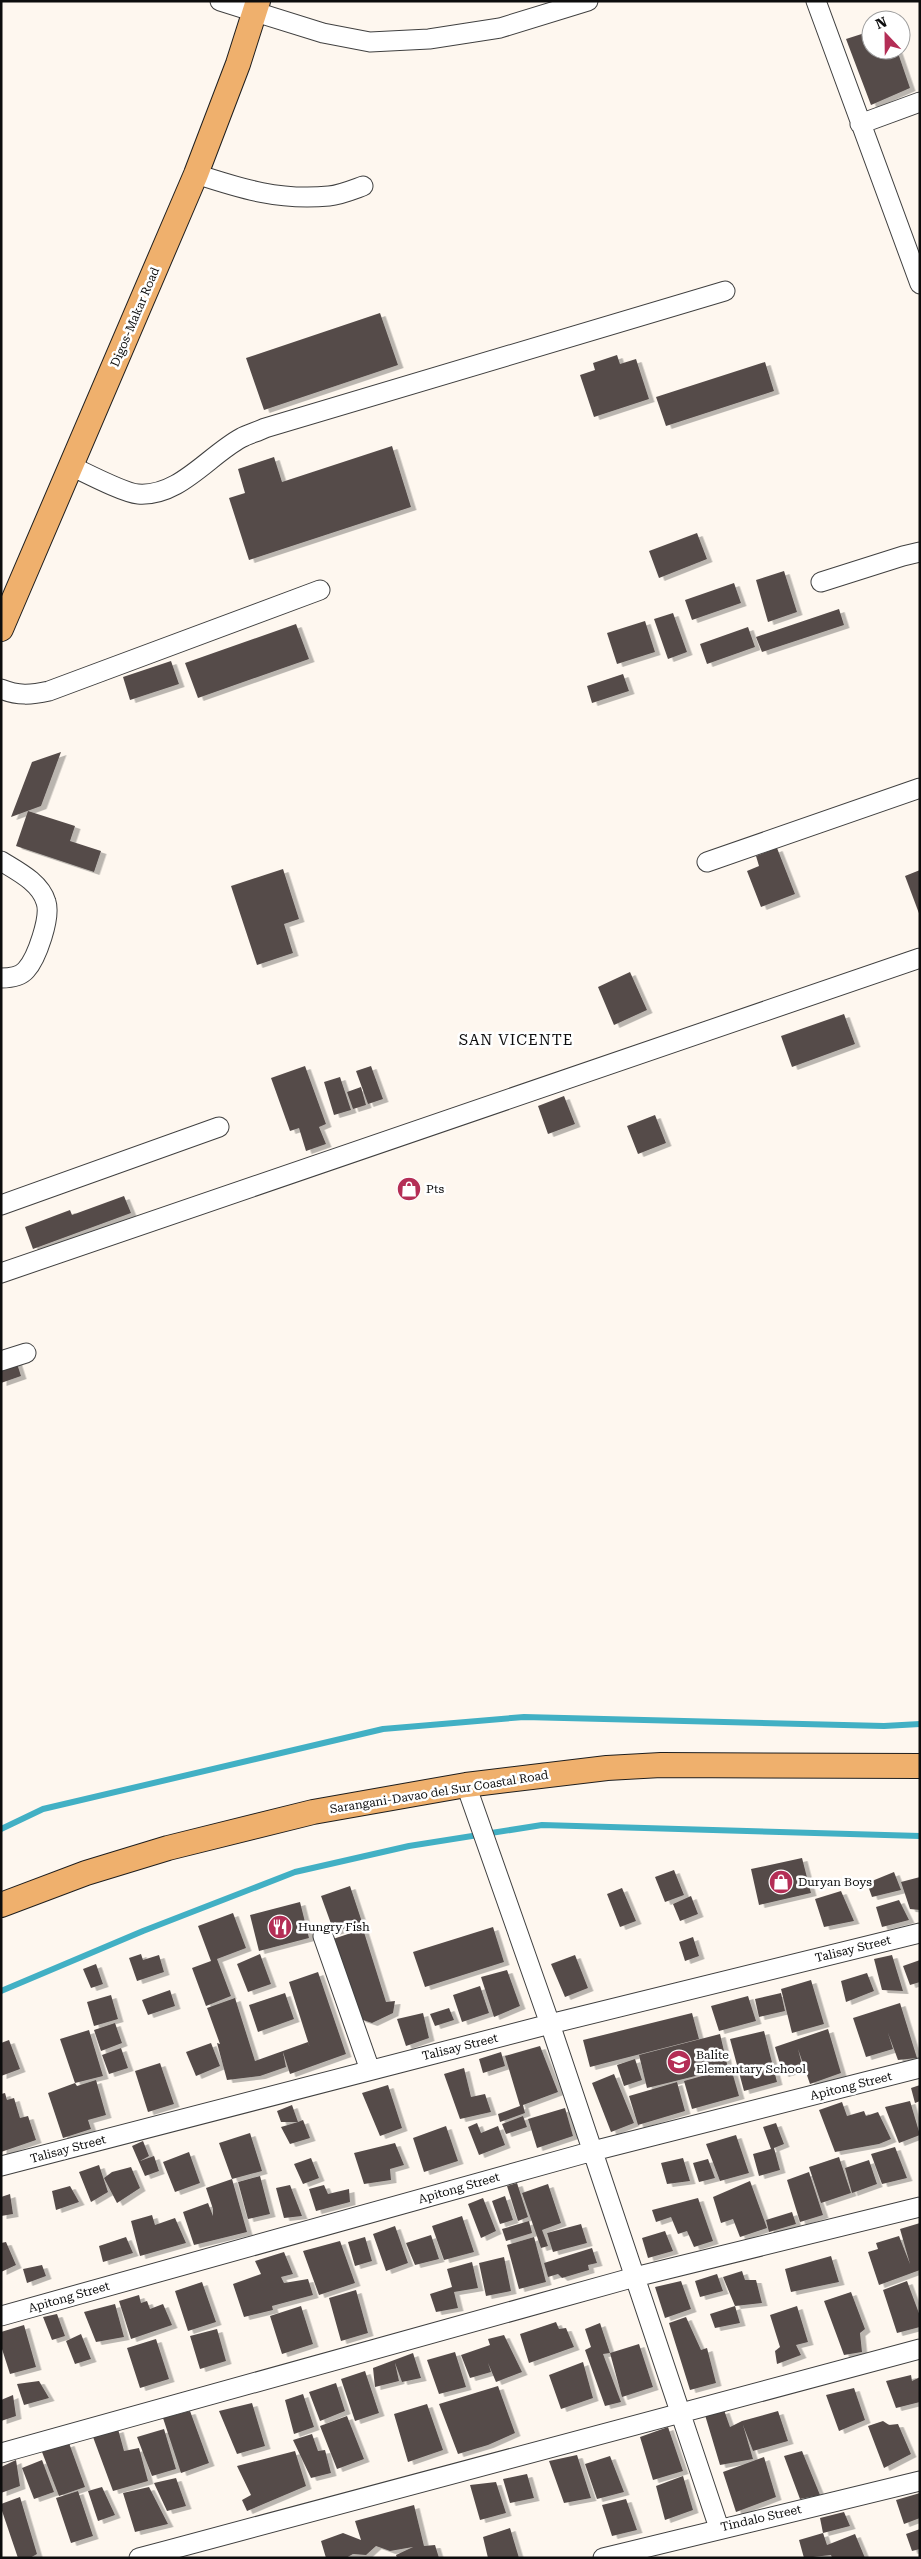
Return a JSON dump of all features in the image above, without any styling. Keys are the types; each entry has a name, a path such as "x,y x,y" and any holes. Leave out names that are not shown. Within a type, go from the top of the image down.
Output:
{"main road":[{"name":"Digos-Makar Road","path":"1,629 196,174 238,64 256,7"},
{"name":"Sarangani-Davao del Sur Coastal Road","path":"1,1905 86,1873 178,1846 313,1812 466,1785 607,1768 661,1765 920,1766"}],"street":[{"path":"220,1 256,7 323,33 370,42 429,39 500,28 588,1"},
{"path":"816,1 920,284"},
{"path":"860,124 920,102"},
{"path":"196,174 253,192 279,197 331,196 363,186"},
{"path":"71,466 136,494 152,493 185,478 240,439 265,428 725,291"},
{"path":"821,582 920,552"},
{"path":"1,690 13,694 30,695 49,691 320,590"},
{"path":"707,862 920,788"},
{"path":"1,861 34,884 46,901 48,910 47,922 31,964 17,976 1,978"},
{"path":"1,1273 920,958"},
{"path":"1,1205 220,1127"},
{"path":"1,1361 26,1353"},
{"path":"466,1785 550,2024 719,2528"},
{"name":"Talisay Street","path":"1,2166 550,2024 920,1933"},
{"path":"323,1936 370,2070"},
{"name":"Apitong Street","path":"1,2316 593,2151 920,2068"},
{"path":"1,2453 635,2277 920,2206"},
{"path":"139,2558 920,2349"},
{"name":"Tindalo Street","path":"603,2558 719,2528 920,2481"}],"building":[{"path":"861,34 861,60 900,60 910,88 871,105 846,39"},
{"path":"380,313 398,365 264,410 246,358"},
{"path":"617,355 620,364 636,359 649,399 594,417 580,375 595,370 593,363"},
{"path":"765,362 774,391 666,426 656,397"},
{"path":"392,446 411,507 249,560 229,498 245,493 238,469 274,457 282,482"},
{"path":"697,533 707,559 659,578 649,551"},
{"path":"784,571 797,612 768,622 756,580"},
{"path":"734,583 741,603 692,620 685,600"},
{"path":"839,609 844,625 762,652 756,637"},
{"path":"673,613 687,652 668,659 654,619"},
{"path":"645,621 655,652 617,664 607,633"},
{"path":"296,624 309,659 198,698 185,663"},
{"path":"748,627 755,647 707,664 700,644"},
{"path":"171,661 179,684 130,700 123,677"},
{"path":"623,674 629,691 592,703 587,686"},
{"path":"61,752 41,806 11,817 32,762"},
{"path":"28,811 75,826 70,841 101,851 94,872 16,846"},
{"path":"777,848 795,894 761,907 747,871 759,866 756,856"},
{"path":"283,869 299,919 284,924 293,953 257,965 231,886"},
{"path":"920,870 920,916 905,876"},
{"path":"630,972 647,1010 614,1025 598,987"},
{"path":"844,1014 855,1044 792,1067 781,1036"},
{"path":"305,1066 326,1124 319,1127 326,1144 306,1151 299,1128 290,1131 271,1078"},
{"path":"371,1066 383,1099 368,1104 356,1071"},
{"path":"340,1077 351,1110 334,1115 324,1082"},
{"path":"361,1087 366,1105 353,1109 347,1092"},
{"path":"564,1096 575,1124 548,1134 538,1106"},
{"path":"655,1115 666,1143 638,1154 627,1126"},
{"path":"124,1196 131,1213 33,1249 25,1227 70,1210 72,1215"},
{"path":"12,1348 21,1376 1,1383 1,1352"},
{"path":"802,1858 811,1893 759,1905 751,1869"},
{"path":"674,1870 684,1895 665,1902 655,1877"},
{"path":"894,1872 901,1890 872,1897 867,1883"},
{"path":"920,1877 920,1910 910,1909 901,1882"},
{"path":"350,1886 362,1922 334,1932 321,1896"},
{"path":"622,1888 636,1921 620,1927 607,1894"},
{"path":"841,1891 854,1921 824,1927 815,1899"},
{"path":"691,1896 698,1914 680,1921 673,1904"},
{"path":"899,1900 909,1920 882,1927 876,1907"},
{"path":"300,1902 309,1938 259,1951 250,1915"},
{"path":"233,1913 246,1948 217,1959 231,1996 206,2006 192,1968 211,1961 198,1926"},
{"path":"493,1927 504,1962 425,1987 413,1952"},
{"path":"363,1929 386,2002 395,2001 393,2013 372,2023 360,2019 333,1939"},
{"path":"693,1937 699,1956 685,1961 679,1942"},
{"path":"141,1954 143,1960 159,1955 164,1972 137,1981 129,1958"},
{"path":"260,1954 271,1984 248,1992 237,1964"},
{"path":"575,1955 588,1988 565,1997 551,1964"},
{"path":"892,1955 903,1991 882,1990 874,1959"},
{"path":"920,1960 920,1982 910,1985 903,1966"},
{"path":"96,1964 103,1984 91,1988 83,1969"},
{"path":"507,1970 520,2006 494,2017 481,1977"},
{"path":"318,1972 346,2054 290,2074 283,2052 286,2067 260,2076 227,2080 217,2043 220,2044 207,2008 235,1998 255,2061 308,2042 310,2048 289,1982"},
{"path":"867,1973 874,1991 846,2002 841,1981"},
{"path":"811,1980 824,2024 792,2033 781,1989"},
{"path":"480,1986 489,2013 462,2022 453,1995"},
{"path":"170,1990 175,2006 148,2015 142,2000"},
{"path":"285,1993 294,2019 258,2032 249,2005"},
{"path":"781,1993 785,2011 759,2017 755,1999"},
{"path":"111,1995 118,2019 94,2026 87,2002"},
{"path":"748,1996 756,2021 719,2031 711,2006"},
{"path":"900,2003 917,2058 898,2060 888,2033 893,2049 866,2057 853,2018"},
{"path":"449,2008 454,2020 435,2026 430,2014"},
{"path":"423,2013 429,2038 406,2046 397,2019"},
{"path":"692,2013 699,2039 590,2067 583,2040"},
{"path":"115,2023 122,2043 101,2051 94,2030"},
{"path":"828,2029 841,2073 810,2084 798,2049 803,2068 783,2074 775,2047"},
{"path":"89,2030 103,2076 75,2083 60,2039"},
{"path":"764,2031 777,2082 744,2091 730,2039"},
{"path":"720,2034 728,2068 647,2088 639,2055"},
{"path":"9,2040 20,2069 1,2076 1,2043"},
{"path":"211,2043 220,2066 196,2076 186,2052"},
{"path":"540,2046 558,2092 523,2105 525,2113 500,2122 498,2114 520,2106 505,2056"},
{"path":"121,2048 128,2068 109,2074 102,2055"},
{"path":"501,2052 505,2066 483,2073 479,2059"},
{"path":"635,2059 642,2080 624,2086 617,2065"},
{"path":"160,2063 174,2104 148,2112 135,2071"},
{"path":"464,2068 471,2097 485,2094 491,2112 460,2119 444,2074"},
{"path":"731,2068 739,2096 692,2109 684,2081"},
{"path":"614,2074 634,2123 611,2132 592,2083"},
{"path":"96,2080 106,2115 88,2120 91,2129 63,2138 48,2093 75,2083 77,2086"},
{"path":"677,2082 685,2111 638,2125 629,2096"},
{"path":"388,2085 402,2128 380,2136 362,2093"},
{"path":"920,2085 920,2101 915,2103 911,2088"},
{"path":"5,2093 7,2100 14,2098 20,2118 28,2116 36,2140 1,2152 1,2094"},
{"path":"910,2101 920,2135 899,2143 885,2107"},
{"path":"842,2102 847,2116 864,2111 866,2116 878,2112 891,2139 879,2144 835,2152 819,2110"},
{"path":"292,2105 298,2122 281,2122 277,2111"},
{"path":"565,2108 573,2136 537,2148 528,2119"},
{"path":"523,2116 527,2127 506,2134 502,2124"},
{"path":"303,2120 310,2138 290,2144 281,2127"},
{"path":"477,2123 481,2133 498,2126 505,2145 479,2155 468,2127"},
{"path":"776,2123 784,2144 774,2148 780,2170 759,2176 753,2154 771,2149 763,2127"},
{"path":"446,2126 458,2161 424,2172 413,2138"},
{"path":"250,2133 262,2171 232,2179 219,2143"},
{"path":"736,2135 749,2173 720,2181 706,2144"},
{"path":"143,2141 149,2156 140,2161 154,2156 159,2171 145,2176 132,2146"},
{"path":"395,2143 404,2165 390,2169 391,2180 364,2184 354,2153"},
{"path":"895,2147 907,2178 882,2184 871,2154"},
{"path":"189,2152 200,2183 175,2192 163,2162"},
{"path":"839,2157 851,2193 821,2203 809,2167"},
{"path":"311,2158 319,2178 303,2184 294,2164"},
{"path":"683,2158 690,2181 667,2184 661,2163"},
{"path":"708,2159 715,2178 699,2182 693,2163"},
{"path":"869,2160 877,2184 852,2193 845,2168"},
{"path":"99,2165 108,2192 91,2202 79,2172"},
{"path":"131,2167 140,2188 117,2203 104,2178 112,2172"},
{"path":"809,2172 823,2215 800,2222 787,2180"},
{"path":"260,2176 270,2214 248,2219 238,2182"},
{"path":"232,2179 247,2232 194,2245 183,2212 208,2203 213,2216 213,2209 206,2188"},
{"path":"750,2181 767,2228 740,2237 733,2219 721,2223 713,2197"},
{"path":"517,2183 528,2217 518,2221 507,2186"},
{"path":"548,2184 561,2223 542,2230 548,2246 541,2248 522,2193"},
{"path":"290,2185 302,2216 284,2218 276,2188"},
{"path":"324,2185 328,2194 349,2189 350,2202 316,2211 309,2189"},
{"path":"70,2186 79,2202 56,2210 52,2191"},
{"path":"10,2194 13,2214 1,2216 1,2197"},
{"path":"505,2196 513,2220 500,2224 492,2201"},
{"path":"483,2198 496,2231 481,2238 468,2204"},
{"path":"698,2198 713,2241 694,2247 687,2231 678,2234 671,2217 656,2222 652,2210"},
{"path":"792,2212 796,2224 769,2232 766,2220"},
{"path":"152,2215 155,2225 175,2218 186,2243 140,2256 131,2221"},
{"path":"462,2216 474,2252 444,2260 432,2226"},
{"path":"529,2221 532,2233 506,2241 502,2229"},
{"path":"920,2223 920,2270 879,2285 868,2252 878,2249 876,2243 899,2236 910,2264 900,2229"},
{"path":"581,2224 587,2243 553,2252 547,2233"},
{"path":"395,2226 408,2263 386,2271 373,2234"},
{"path":"665,2231 673,2251 648,2258 642,2238"},
{"path":"431,2235 439,2259 415,2265 406,2243"},
{"path":"126,2237 133,2253 103,2262 99,2246"},
{"path":"365,2237 372,2261 355,2266 348,2242"},
{"path":"534,2237 546,2282 519,2289 507,2245"},
{"path":"340,2241 355,2283 319,2295 303,2251"},
{"path":"6,2242 16,2265 1,2272 1,2243"},
{"path":"592,2248 597,2263 588,2265 589,2270 562,2278 558,2274 548,2277 544,2263"},
{"path":"284,2252 293,2274 281,2277 284,2283 308,2279 313,2295 272,2306 273,2310 244,2317 233,2284 261,2274 255,2261"},
{"path":"831,2256 839,2282 791,2292 785,2269"},
{"path":"504,2257 511,2291 486,2296 479,2263"},
{"path":"472,2262 478,2288 454,2292 458,2308 436,2312 430,2294 452,2287 447,2269"},
{"path":"42,2265 46,2276 27,2283 23,2269"},
{"path":"742,2271 745,2280 756,2280 762,2303 735,2306 723,2277"},
{"path":"717,2274 723,2291 700,2297 695,2281"},
{"path":"681,2281 691,2309 665,2318 655,2287"},
{"path":"907,2281 920,2316 920,2327 897,2333 883,2290"},
{"path":"202,2282 216,2322 188,2331 175,2291"},
{"path":"356,2290 368,2333 341,2341 329,2298"},
{"path":"851,2292 865,2329 860,2333 862,2352 844,2355 824,2301"},
{"path":"139,2295 141,2303 147,2301 150,2309 163,2304 172,2325 131,2339 119,2301"},
{"path":"115,2304 124,2337 96,2342 84,2312"},
{"path":"301,2306 313,2344 282,2354 270,2316"},
{"path":"735,2306 740,2323 715,2328 710,2314"},
{"path":"797,2306 808,2342 796,2345 801,2355 777,2364 775,2351 780,2347 770,2315"},
{"path":"57,2314 65,2336 52,2340 43,2317"},
{"path":"686,2317 701,2350 707,2348 716,2383 690,2390 669,2323"},
{"path":"556,2322 559,2329 566,2328 574,2347 529,2363 520,2334"},
{"path":"600,2323 610,2353 603,2354 621,2402 605,2406 585,2350 591,2347 585,2329"},
{"path":"24,2325 36,2367 10,2374 1,2346 1,2332"},
{"path":"217,2329 226,2361 200,2369 190,2336"},
{"path":"81,2334 91,2359 75,2364 66,2341"},
{"path":"504,2335 522,2372 496,2382 488,2363 491,2372 470,2378 461,2355 490,2345 488,2339"},
{"path":"156,2339 169,2379 140,2388 127,2348"},
{"path":"639,2344 653,2387 622,2397 610,2353"},
{"path":"455,2352 466,2387 439,2394 427,2360"},
{"path":"413,2353 421,2378 402,2382 395,2363 399,2381 375,2387 373,2368"},
{"path":"583,2362 593,2398 561,2409 549,2375"},
{"path":"365,2371 379,2413 355,2421 341,2379"},
{"path":"911,2375 912,2381 920,2377 920,2402 896,2408 886,2381"},
{"path":"39,2381 49,2398 24,2405 17,2384"},
{"path":"336,2383 345,2411 320,2421 309,2392"},
{"path":"498,2386 515,2433 488,2445 458,2454 439,2404"},
{"path":"854,2388 865,2420 839,2431 826,2395"},
{"path":"303,2394 314,2427 294,2434 285,2400"},
{"path":"13,2395 16,2416 1,2421 1,2400"},
{"path":"252,2403 265,2446 237,2454 219,2411"},
{"path":"427,2404 443,2450 408,2462 394,2414"},
{"path":"724,2410 730,2427 742,2421 778,2411 788,2441 753,2451 743,2425 753,2459 720,2465 705,2415"},
{"path":"190,2411 209,2463 181,2473 163,2418"},
{"path":"347,2416 364,2459 337,2469 320,2426"},
{"path":"883,2421 889,2425 898,2424 911,2454 884,2468 868,2426"},
{"path":"668,2427 683,2471 653,2480 640,2437"},
{"path":"118,2429 124,2451 139,2448 148,2481 113,2491 93,2437"},
{"path":"164,2429 176,2469 152,2476 137,2437"},
{"path":"312,2434 318,2451 325,2450 331,2473 311,2478 293,2440"},
{"path":"69,2443 85,2487 59,2496 42,2452"},
{"path":"295,2451 306,2486 247,2511 242,2500 251,2495 237,2466"},
{"path":"802,2451 820,2495 800,2499 784,2456"},
{"path":"577,2455 591,2498 564,2503 549,2461"},
{"path":"610,2456 624,2492 597,2499 585,2464"},
{"path":"764,2457 776,2497 736,2512 723,2472"},
{"path":"16,2460 20,2486 1,2493 1,2467"},
{"path":"42,2460 54,2492 34,2499 22,2468"},
{"path":"527,2474 534,2498 510,2503 503,2479"},
{"path":"683,2476 693,2510 665,2520 656,2486"},
{"path":"176,2478 186,2506 167,2511 154,2483"},
{"path":"496,2482 506,2513 480,2520 470,2485"},
{"path":"102,2487 115,2515 98,2521 88,2491"},
{"path":"149,2487 168,2524 135,2532 123,2493"},
{"path":"78,2491 93,2536 71,2543 56,2498"},
{"path":"920,2493 920,2518 904,2524 896,2500"},
{"path":"20,2497 37,2554 30,2558 18,2558 1,2508 1,2504"},
{"path":"626,2499 637,2530 612,2536 602,2505"},
{"path":"414,2505 424,2546 435,2545 439,2558 397,2558 396,2555 413,2547 390,2551 376,2546 366,2555 353,2554 346,2558 326,2558 321,2541 343,2533 361,2540 355,2521"},
{"path":"844,2512 850,2526 823,2533 820,2518"},
{"path":"510,2528 519,2558 488,2558 483,2537"},
{"path":"920,2529 920,2549 912,2551 906,2534"},
{"path":"823,2533 827,2545 855,2534 865,2558 832,2558 831,2555 804,2558 799,2540"}],"waterway":[{"path":"1,1829 43,1809 383,1729 524,1717 884,1726 920,1724"},
{"path":"1,1991 143,1931 295,1872 409,1846 542,1825 920,1836"}],"place":[{"name":"Pts","path":"409,1189"},
{"name":"Duryan Boys","path":"781,1882"},
{"name":"Hungry Fish","path":"280,1927"},
{"name":"Balite Elementary School","path":"679,2062"}],"district":[{"name":"SAN VICENTE","path":"516,1040"}]}
